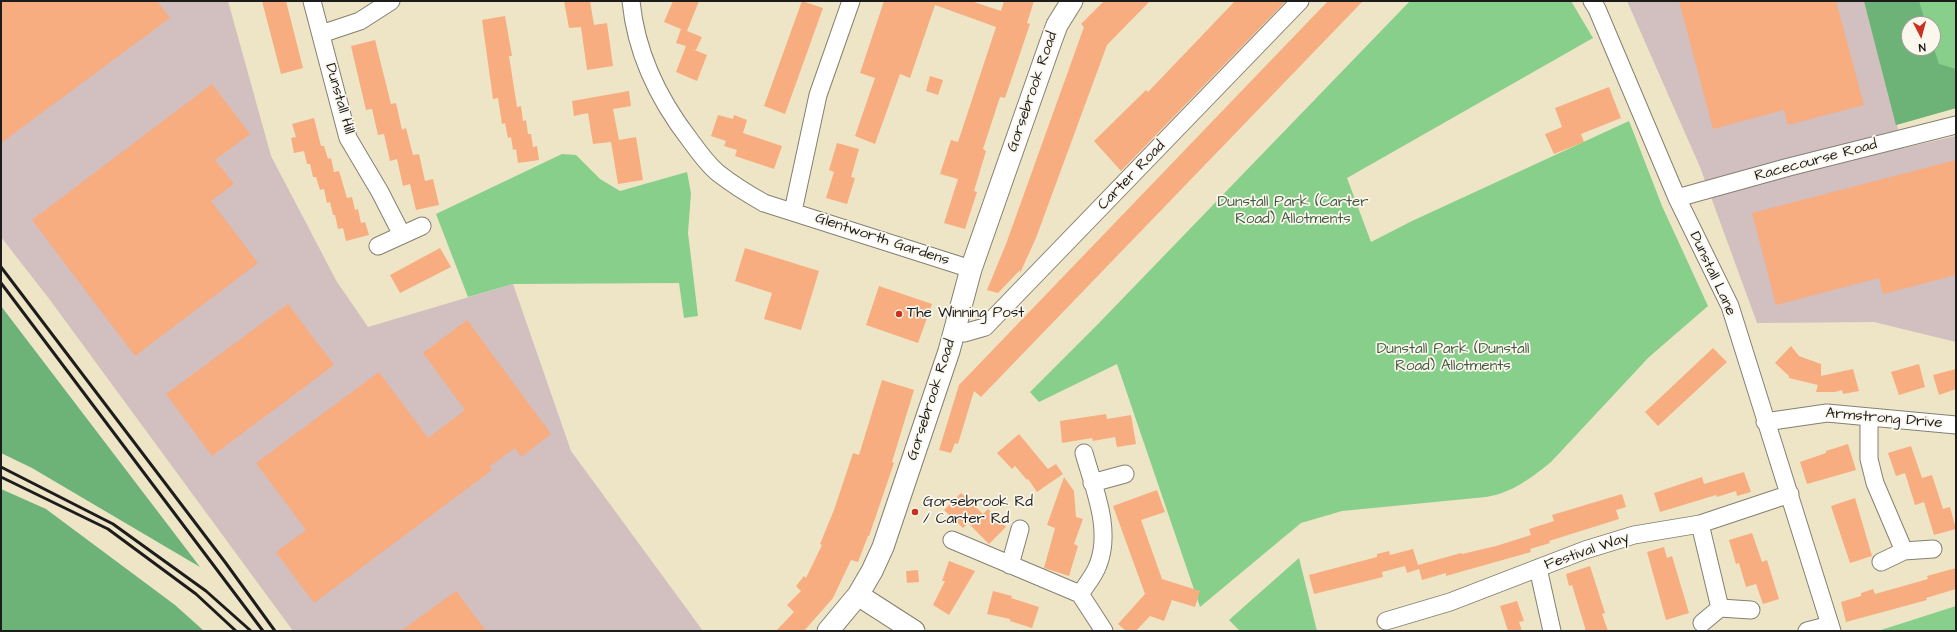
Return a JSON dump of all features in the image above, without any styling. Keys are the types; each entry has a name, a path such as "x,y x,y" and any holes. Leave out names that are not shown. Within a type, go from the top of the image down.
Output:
{"street":[{"name":"Dunstall Hill","path":"312,1 322,34 335,94 348,138 380,192 402,235"},
{"path":"322,34 360,21 391,1"},
{"name":"Glentworth Gardens","path":"632,1 633,24 653,82 669,110 702,156 717,172 745,192 764,203 971,269"},
{"path":"793,211 818,94 851,1"},
{"name":"Gorsebrook Road","path":"828,631 858,595 872,571 883,547 955,331 971,269 1057,25 1072,1"},
{"name":"Carter Road","path":"955,331 964,333 985,327 1300,1"},
{"name":"Dunstall Lane","path":"1592,1 1677,198 1730,306 1765,422 1790,494 1831,628 1807,631"},
{"name":"Racecourse Road","path":"1677,198 1797,165 1956,125"},
{"path":"378,246 422,226"},
{"name":"Armstrong Drive","path":"1765,422 1827,413 1956,425"},
{"path":"1869,417 1869,459 1875,483 1904,550"},
{"path":"1080,594 1098,566 1104,534 1084,453"},
{"path":"1092,483 1125,474"},
{"name":"Festival Way","path":"1396,623 1584,550 1634,535 1700,524 1790,494"},
{"path":"1700,524 1720,608"},
{"path":"1010,565 1020,530"},
{"path":"952,540 1080,594 1104,631"},
{"path":"1881,562 1904,550 1933,549"},
{"path":"1538,568 1552,631"},
{"path":"858,595 914,631"},
{"path":"1702,623 1720,608 1751,610"}],"shaded area":[{"path":"1,1 228,1 271,156 337,282 368,327 513,284 571,451 703,631 293,631 50,300 1,237"},
{"path":"1627,1 1864,1 1903,148 1956,136 1956,342 1874,322 1757,323 1700,167"}],"green space":[{"name":"Dunstall Park (Dunstall Road) Allotments","path":"1410,1 1571,1 1593,38 1347,178 1371,242 1412,221 1629,121 1662,206 1708,306 1649,357 1551,462 1521,484 1504,492 1486,497 1342,511 1301,523 1200,607 1117,364 1039,402 1030,392 1099,323"},
{"path":"1864,1 1956,1 1956,108 1896,125"},
{"path":"1864,1 1919,1 1924,16 1901,16 1901,56 1936,56 1939,64 1956,69 1956,108 1896,125"},
{"path":"562,154 576,155 600,179 620,191 687,172 691,193 688,233 698,316 684,318 679,283 513,284 468,297 436,214"},
{"path":"1,306 200,567 32,468 1,453"},
{"path":"1,489 46,509 175,605 204,631 1,631"},
{"path":"1299,558 1317,631 1240,631 1229,620"},
{"path":"1956,606 1956,631 1878,631"}],"building":[{"path":"1,1 157,1 170,18 1,143"},
{"path":"262,1 286,1 303,68 281,74"},
{"path":"564,1 590,1 594,25 607,23 613,66 587,70 581,27 569,28"},
{"path":"673,1 699,1 687,31 702,37 696,50 692,49 707,55 697,81 676,72 686,46 676,43 681,29 664,22"},
{"path":"802,1 823,8 785,114 764,106"},
{"path":"884,1 971,1 1001,11 1004,1 1034,1 1027,23 1030,24 1005,98 1000,97 983,149 986,151 974,191 977,192 965,229 944,223 958,179 940,174 951,140 958,142 996,27 935,5 910,78 900,74 875,144 855,136 875,78 860,73"},
{"path":"1104,1 1150,1 1107,45 1036,238 1020,273 1020,270 998,293 987,290 1006,244 1084,27 1081,24"},
{"path":"1235,1 1286,1 1121,171 1094,141 1146,90 1148,92"},
{"path":"1328,1 1363,1 981,397 974,391 958,444 955,443 951,453 939,450 959,385"},
{"path":"1679,1 1836,1 1864,105 1788,125 1784,110 1713,129"},
{"path":"505,16 512,56 509,56 517,107 521,106 523,121 526,120 528,134 531,134 533,147 537,146 539,160 518,163 516,149 513,150 511,137 508,138 505,123 502,124 498,98 493,99 482,20"},
{"path":"375,40 391,104 396,103 402,130 406,128 413,155 419,154 425,181 433,179 439,205 416,210 410,184 403,186 397,159 390,161 384,134 378,135 372,109 366,110 351,46"},
{"path":"930,76 943,80 938,95 926,91"},
{"path":"212,84 250,134 215,160 234,184 211,201 258,263 135,356 32,220"},
{"path":"1609,87 1621,118 1581,134 1584,142 1554,154 1545,134 1562,127 1555,108"},
{"path":"629,91 631,106 613,109 619,140 636,137 643,180 618,184 611,142 593,144 588,113 574,116 572,101"},
{"path":"718,115 733,119 734,115 747,120 743,133 782,146 774,169 735,156 737,150 724,146 726,141 711,136"},
{"path":"314,118 321,146 324,146 328,159 331,158 334,172 339,171 347,198 352,197 355,210 358,209 361,223 365,222 369,235 346,241 343,228 338,229 330,202 327,203 324,189 320,190 316,177 313,177 310,164 307,164 304,151 294,153 291,138 296,137 292,124"},
{"path":"837,143 859,149 851,177 855,178 847,204 826,198 834,172 829,170"},
{"path":"1956,160 1956,275 1883,294 1879,278 1776,305 1752,213"},
{"path":"440,248 451,267 400,293 390,275"},
{"path":"745,248 819,271 801,330 764,319 772,293 735,281"},
{"name":"The Winning Post","path":"879,286 932,304 918,343 866,325"},
{"path":"288,304 334,365 212,456 166,394"},
{"path":"467,320 551,434 521,457 515,448 489,467 492,470 314,603 276,552 306,530 256,463 379,372 428,438 465,410 423,353"},
{"path":"1791,346 1799,356 1821,364 1821,376 1853,369 1859,391 1843,394 1842,390 1835,392 1816,392 1818,385 1789,378 1789,376 1775,363"},
{"path":"1713,348 1727,362 1658,426 1645,412"},
{"path":"1919,364 1925,387 1899,395 1891,372"},
{"path":"1956,369 1956,389 1939,395 1933,375"},
{"path":"882,380 914,390 892,462 894,463 869,536 858,562 851,560 833,598 804,631 776,631 794,612 787,605 801,591 796,586 804,576 806,578 822,545 820,544 834,510 853,453 859,455"},
{"path":"1106,414 1107,419 1131,415 1136,444 1117,447 1115,437 1093,441 1092,438 1062,443 1060,421"},
{"path":"1019,434 1048,469 1056,464 1063,474 1037,492 1028,479 1027,480 1015,466 1012,469 997,453"},
{"path":"1848,444 1856,470 1807,484 1800,462"},
{"path":"1911,446 1922,478 1932,475 1943,509 1950,507 1956,529 1934,535 1924,502 1915,505 1905,473 1896,476 1888,453"},
{"path":"1744,472 1751,492 1737,496 1736,491 1717,497 1716,495 1660,512 1654,493 1702,477 1704,484"},
{"path":"1064,477 1074,491 1076,517 1083,519 1074,544 1078,546 1069,576 1044,568 1055,528 1047,525"},
{"path":"1157,490 1165,512 1141,520 1162,579 1200,591 1195,607 1172,600 1164,621 1150,616 1136,631 1126,631 1118,624 1145,594 1113,506"},
{"path":"961,493 983,514 988,509 1006,527 989,544 968,523 963,528 944,510"},
{"path":"1622,494 1626,507 1616,510 1619,519 1549,541 1550,543 1530,549 1531,552 1446,576 1446,573 1422,580 1419,569 1407,573 1405,566 1382,572 1383,577 1314,594 1309,575 1377,557 1377,554 1389,551 1390,555 1413,549 1418,565 1461,553 1496,546 1531,535 1529,529 1554,521 1552,515"},
{"path":"1855,498 1872,556 1850,563 1831,506"},
{"path":"1752,533 1762,562 1767,560 1779,599 1763,604 1756,584 1746,587 1739,563 1736,564 1729,540"},
{"path":"1664,547 1667,558 1672,556 1689,613 1666,620 1647,552"},
{"path":"949,561 975,571 949,615 933,605 945,581 942,581"},
{"path":"1590,566 1605,613 1602,614 1608,631 1586,631 1572,585 1569,586 1566,574"},
{"path":"1956,568 1956,589 1926,598 1927,600 1846,622 1841,602 1861,596 1861,593 1873,589 1875,594 1928,579 1927,576"},
{"path":"918,570 919,582 907,583 906,571"},
{"path":"456,591 486,631 401,631"},
{"path":"993,591 1012,596 1011,598 1039,607 1032,628 1010,621 1010,619 987,614"},
{"path":"1517,601 1524,621 1519,622 1522,631 1508,631 1500,606"}],"railway":[{"path":"1,267 225,562 275,631"},
{"path":"1,283 263,631"},
{"path":"1,467 113,524 206,591 251,631"},
{"path":"1,477 108,529 196,594 236,631"}],"place":[{"name":"The Winning Post","path":"899,314"},
{"name":"Gorsebrook Rd / Carter Rd","path":"915,512"}],"park label":[{"name":"Dunstall Park (Carter Road) Allotments","path":"1293,212"}]}
